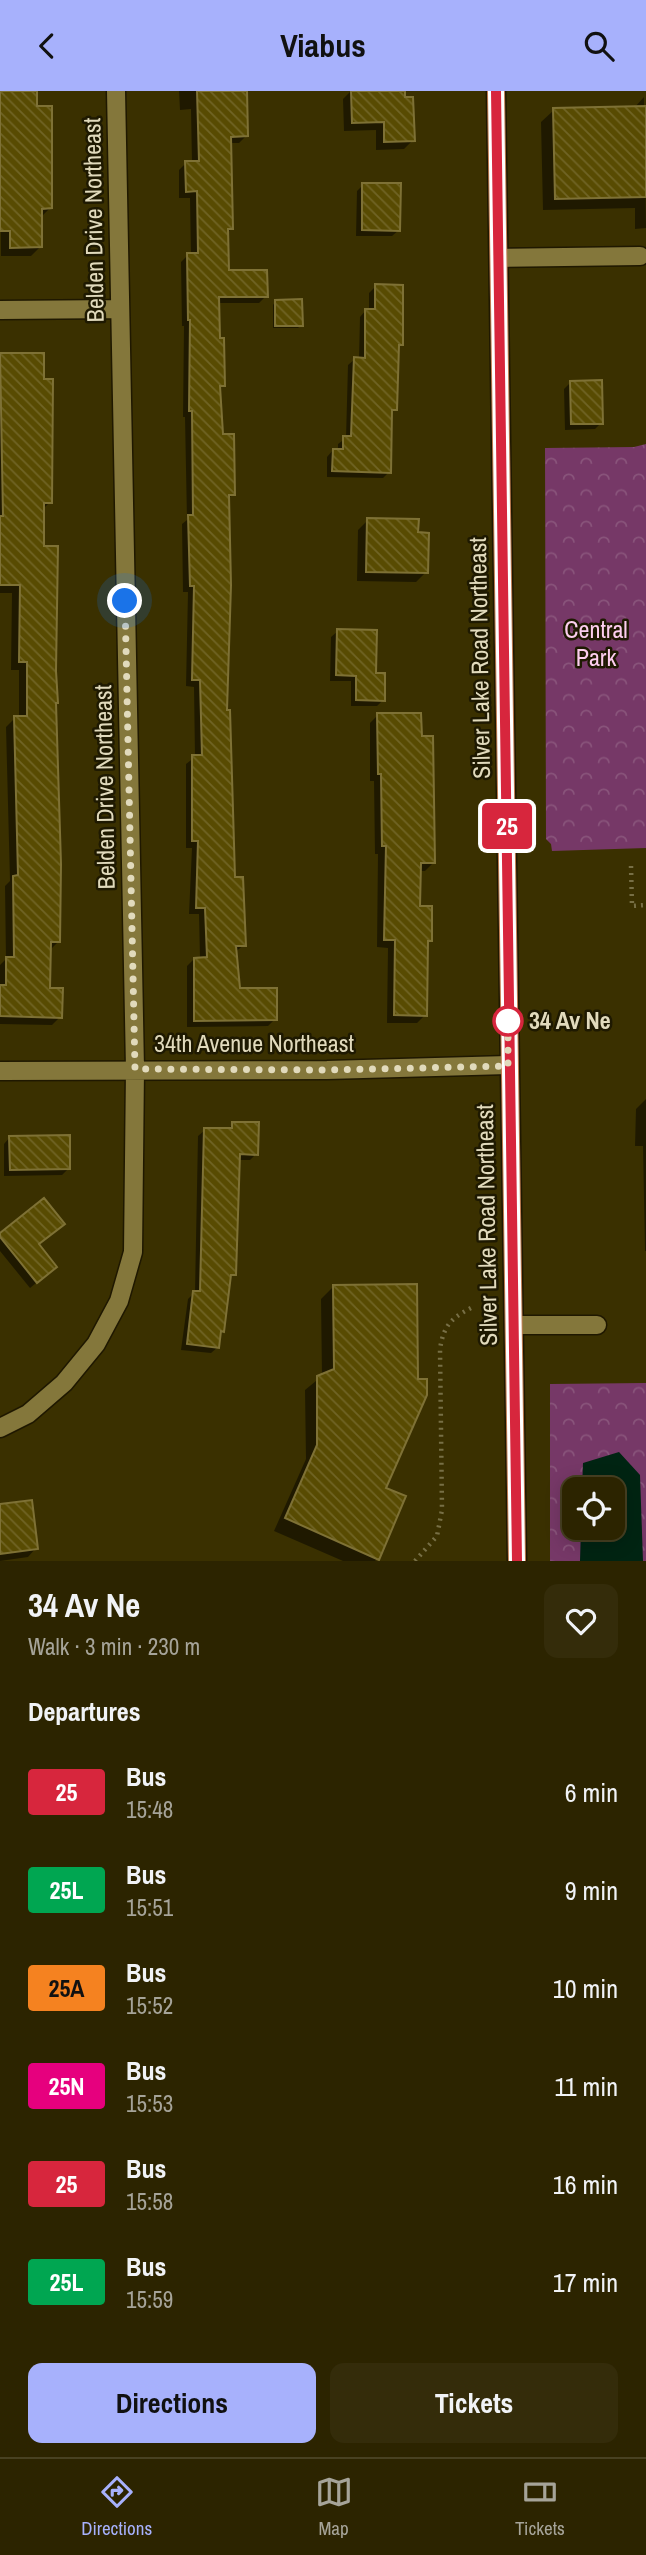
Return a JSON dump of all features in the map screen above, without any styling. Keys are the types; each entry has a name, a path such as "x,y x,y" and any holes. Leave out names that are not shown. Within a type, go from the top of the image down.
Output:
{"main road":[{"name":"Silver Lake Road Northeast","path":"496,91 517,1561"}],"street":[{"name":"Belden Drive Northeast","path":"0,1428 28,1414 64,1383 96,1344 119,1301 133,1252 135,1069 116,91"},
{"path":"499,258 640,256"},
{"path":"0,310 119,309"},
{"name":"34th Avenue Northeast","path":"0,1071 327,1070 508,1066"},
{"path":"514,1325 597,1325"}],"path":[{"path":"631,866 632,906 646,905"},
{"path":"415,1561 437,1536 442,1510 440,1349 443,1332 455,1316 475,1306"}],"green space":[{"name":"Central Park","path":"646,444 646,848 552,851 551,844 546,839 545,448 634,447"},
{"path":"646,1383 646,1561 550,1561 550,1384"}],"shaded area":[{"path":"619,1452 640,1475 643,1561 580,1561 581,1540 625,1540 625,1477 582,1477 583,1463"}],"building":[{"path":"0,91 37,91 37,106 52,106 52,208 42,209 42,247 10,248 10,231 0,231"},
{"path":"197,91 247,91 248,136 231,137 233,229 228,229 229,270 267,270 268,297 219,297 220,338 224,338 225,386 220,386 223,434 234,434 235,495 229,495 231,585 227,710 230,710 235,877 243,877 246,946 236,946 240,988 277,988 277,1020 194,1021 194,958 207,957 205,908 196,908 198,841 192,841 192,755 202,755 200,680 192,680 194,586 190,586 188,515 193,515 187,253 198,253 197,191 186,192 185,161 199,161"},
{"path":"351,91 405,91 405,97 413,97 415,141 384,142 384,122 352,123"},
{"path":"646,106 646,197 555,199 553,108"},
{"path":"362,183 401,183 400,231 362,230"},
{"path":"375,284 403,285 403,345 399,345 397,410 392,410 391,473 332,471 333,449 343,449 343,436 351,436 354,357 365,358 365,309 375,309"},
{"path":"302,299 303,326 275,326 275,300"},
{"path":"0,353 44,353 44,379 53,379 52,503 44,503 44,546 58,546 56,703 61,864 60,942 51,942 50,988 63,988 62,1018 0,1016 0,985 6,985 6,957 14,957 13,876 18,875 14,716 27,716 27,662 19,662 20,585 0,585 0,516 3,516"},
{"path":"602,380 603,424 571,424 570,381"},
{"path":"367,518 419,519 418,532 429,533 428,573 366,572"},
{"path":"337,629 377,630 376,673 385,673 385,701 356,700 356,676 336,675"},
{"path":"377,713 421,713 422,736 433,736 435,863 421,863 420,906 432,906 432,941 428,941 427,1016 394,1015 395,940 384,940 386,846 382,846"},
{"path":"232,1122 259,1122 258,1155 240,1154 236,1275 231,1275 224,1332 221,1331 219,1348 187,1344 193,1291 200,1291 204,1128 232,1128"},
{"path":"70,1135 70,1169 10,1170 9,1136"},
{"path":"44,1198 65,1224 39,1244 57,1267 37,1283 0,1237 0,1233"},
{"path":"417,1284 418,1379 427,1379 427,1395 386,1488 406,1496 379,1560 285,1518 317,1445 317,1376 334,1369 333,1285"},
{"path":"32,1500 38,1549 0,1554 0,1504"}],"bus line":[{"name":"25","path":"496,91 517,1561"}],"place":[{"name":"34 Av Ne","path":"508,1021"}],"route":[{"path":"125,601 135,1069 327,1070 508,1066 508,1021"}]}
